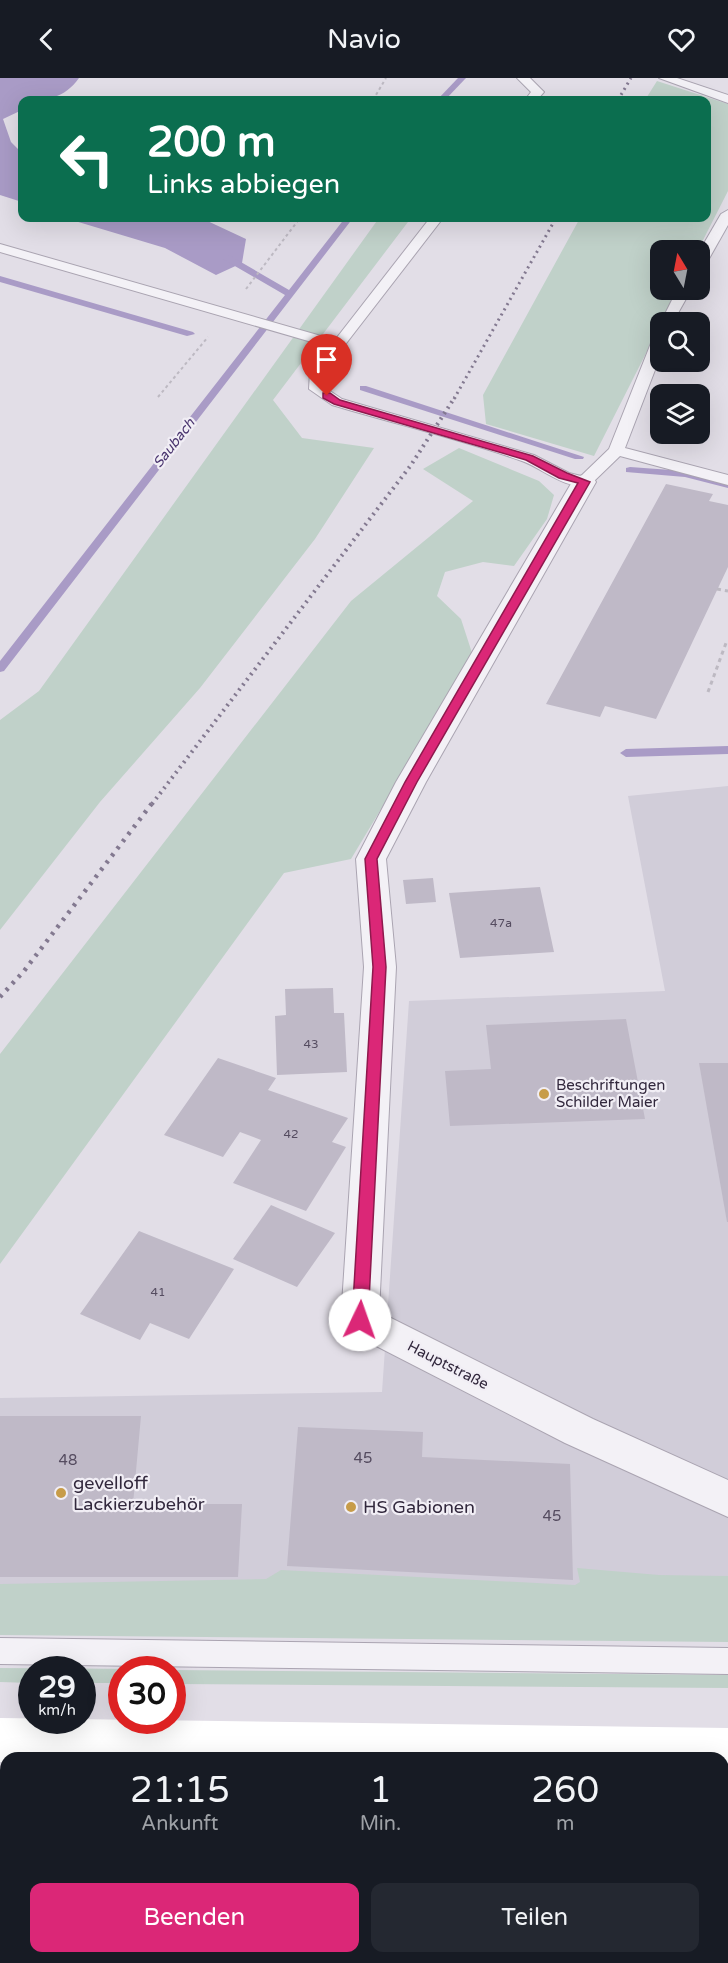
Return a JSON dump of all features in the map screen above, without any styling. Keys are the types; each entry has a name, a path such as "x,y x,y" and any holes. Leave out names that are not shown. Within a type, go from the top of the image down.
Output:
{"main road":[{"path":"0,1740 728,1750"}],"street":[{"name":"Hauptstraße","path":"584,482 411,782 371,859 380,967 360,1320 579,1431 728,1499"}],"lane":[{"path":"524,78 538,92 534,96"},
{"path":"665,78 728,99"},
{"path":"710,245 728,214"},
{"path":"433,222 317,372 316,389 337,402 529,458 563,476 584,482 616,451 650,364"},
{"path":"0,248 338,345"},
{"path":"616,451 631,453 728,480"},
{"path":"0,1651 728,1661"}],"path":[{"path":"375,96 386,78"},
{"path":"717,589 728,591"},
{"path":"708,692 727,642"}],"shaded area":[{"path":"0,78 79,78 67,90 56,96 18,96 18,112 3,119 11,142 18,149 18,201 0,195"},
{"path":"657,81 703,96 648,96"},
{"path":"711,98 728,104 728,191 703,240 650,240 650,300 673,300 667,312 650,312 650,345 594,456 486,424 483,395 578,222 711,222"},
{"path":"78,222 210,222 246,239 242,263 216,275 165,248"},
{"path":"376,222 408,222 273,400 302,438 374,448 315,539 200,688 100,802 0,930 0,720 39,691"},
{"path":"459,448 539,481 554,495 547,519 514,566 483,562 445,572 437,596 461,619 473,656 351,859 284,873 0,1264 0,1054 351,601 473,501 423,469"},
{"path":"728,786 728,1627 0,1601 0,1398 382,1392 409,1001 665,991 628,796"},
{"path":"577,1568 659,1575 728,1576 728,1642 0,1635 0,1584 266,1579 281,1570 575,1585 580,1582"},
{"path":"0,1668 18,1668 18,1683 0,1682"},
{"path":"96,1669 108,1669 108,1683 96,1683"},
{"path":"186,1670 728,1675 728,1688 186,1684"}],"building":[{"path":"666,484 713,494 709,501 728,505 728,567 656,719 605,706 600,717 546,704"},
{"path":"433,878 436,902 406,904 403,880"},
{"path":"540,887 554,952 460,958 449,893"},
{"path":"333,988 334,1013 344,1013 347,1072 277,1075 275,1016 286,1015 285,989"},
{"path":"626,1019 645,1119 450,1126 445,1071 491,1069 486,1025"},
{"path":"218,1058 276,1078 268,1090 348,1118 332,1142 346,1147 306,1211 233,1183 261,1140 240,1132 223,1157 164,1135"},
{"path":"699,1063 728,1063 728,1222 727,1222"},
{"path":"271,1205 335,1233 297,1287 233,1259"},
{"path":"139,1231 234,1269 189,1339 150,1323 140,1340 80,1314"},
{"path":"0,1416 141,1416 133,1504 242,1504 238,1577 0,1577"},
{"path":"298,1427 423,1432 422,1457 570,1464 573,1580 287,1566"}],"waterway":[{"name":"Saubach","path":"445,96 462,78"},
{"name":"Saubach","path":"0,669 346,222"},
{"path":"224,256 290,294"},
{"path":"0,279 190,334"},
{"path":"363,388 579,457"},
{"path":"630,470 685,474 728,485"},
{"path":"626,753 728,750"}],"railway":[{"path":"620,96 631,78"},
{"path":"454,399 554,222"},
{"path":"152,804 411,465 455,397"},
{"path":"0,997 24,971 153,802"}],"place":[{"name":"Beschriftungen Schilder Maier","path":"544,1094"},
{"name":"gevelloff Lackierzubehör","path":"61,1493"},
{"name":"HS Gabionen","path":"351,1507"}],"route":[{"path":"327,396 337,402 529,458 563,476 584,482 411,782 371,859 380,967 360,1320"}]}
